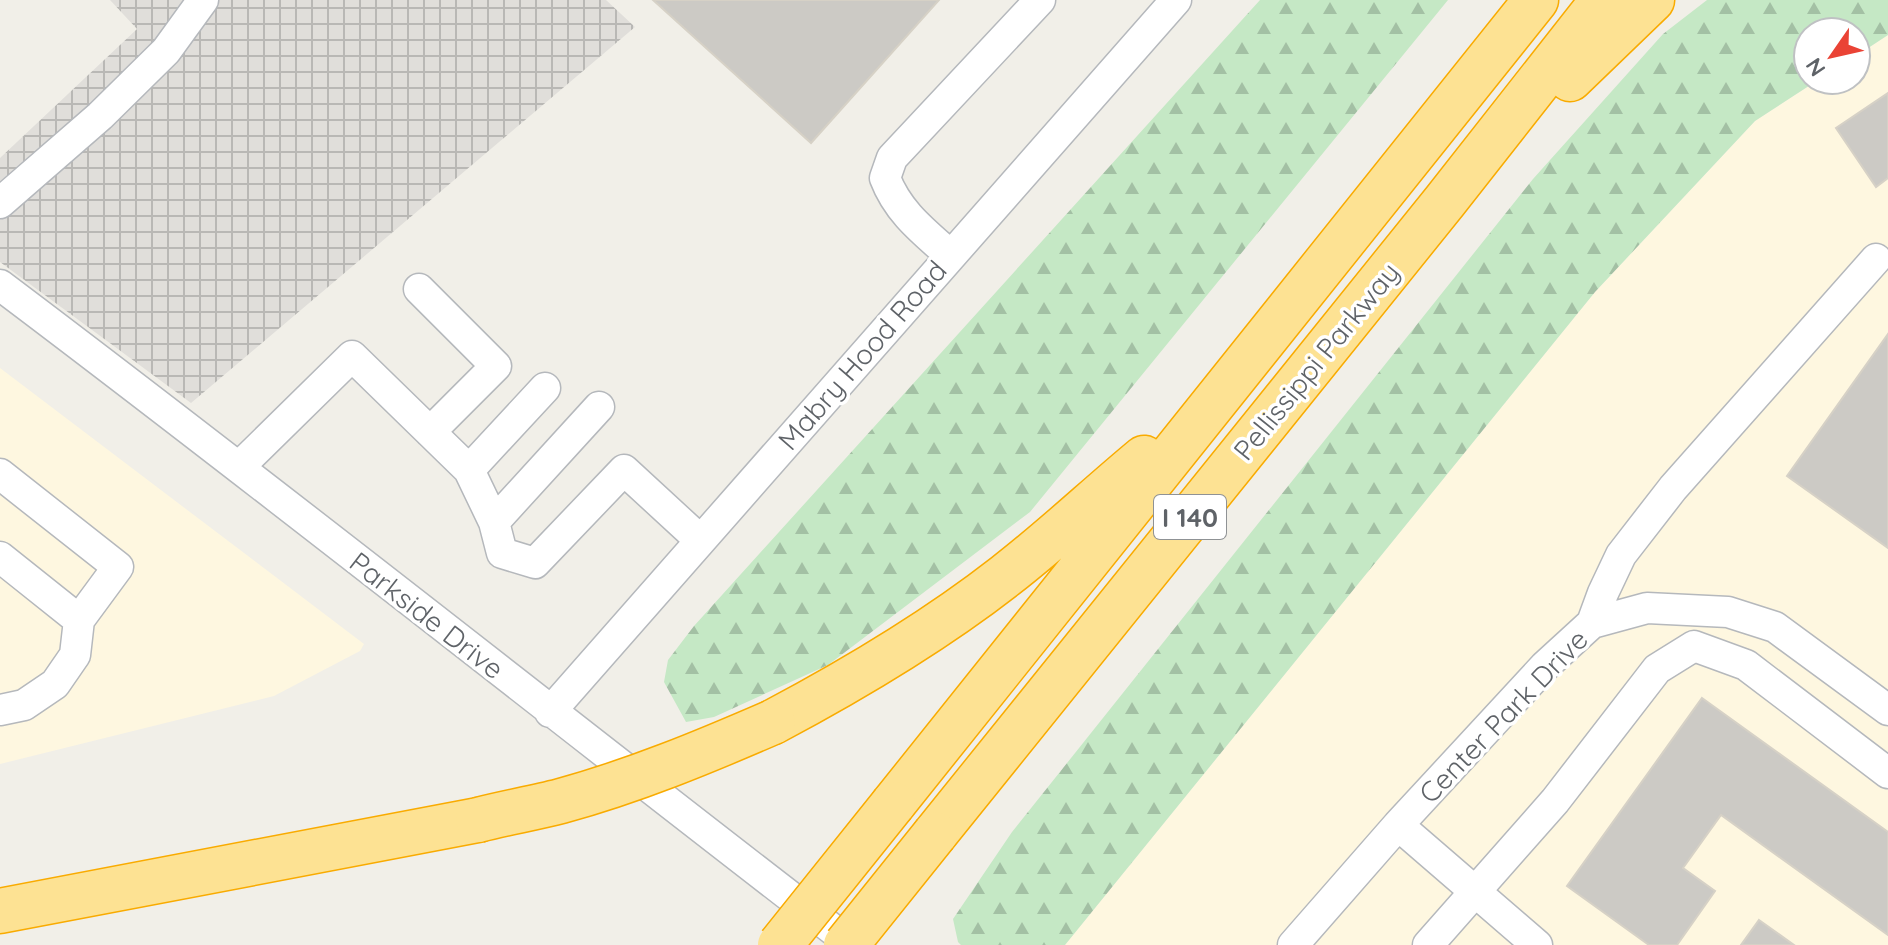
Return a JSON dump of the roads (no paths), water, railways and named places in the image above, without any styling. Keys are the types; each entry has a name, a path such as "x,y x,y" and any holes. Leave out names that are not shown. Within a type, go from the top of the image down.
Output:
{"highway":[{"path":"1463,90 1522,0"},
{"name":"Pellissippi Parkway","path":"780,945 1536,0"},
{"name":"Pellissippi Parkway","path":"846,945 1603,0"},
{"path":"1445,201 1652,0"},
{"path":"0,911 478,820 562,801 699,755 773,722 857,677 948,618 1065,527 1214,401"}],"street":[{"path":"0,203 100,116 155,62 203,0"},
{"path":"950,255 907,217 893,199 885,178 892,158 1040,0"},
{"name":"Mabry Hood Road","path":"550,712 1176,0"},
{"path":"1592,623 1621,555 1673,488 1876,259"},
{"name":"Parkside Drive","path":"0,285 240,466 550,712 853,945"},
{"path":"419,289 496,366 430,432"},
{"path":"240,466 352,356 469,470 494,522 502,553 535,563 624,470 700,540"},
{"path":"469,470 545,388"},
{"path":"494,522 599,407"},
{"path":"0,474 118,567 79,620 75,655 55,684 24,705 0,710"},
{"path":"0,557 79,620"},
{"name":"Center Park Drive","path":"1293,945 1398,825 1545,666 1592,623 1647,608 1728,612 1775,627 1888,710"},
{"path":"1428,945 1555,801 1657,669 1694,646 1746,665 1888,773"},
{"path":"1398,825 1537,945"}]}
